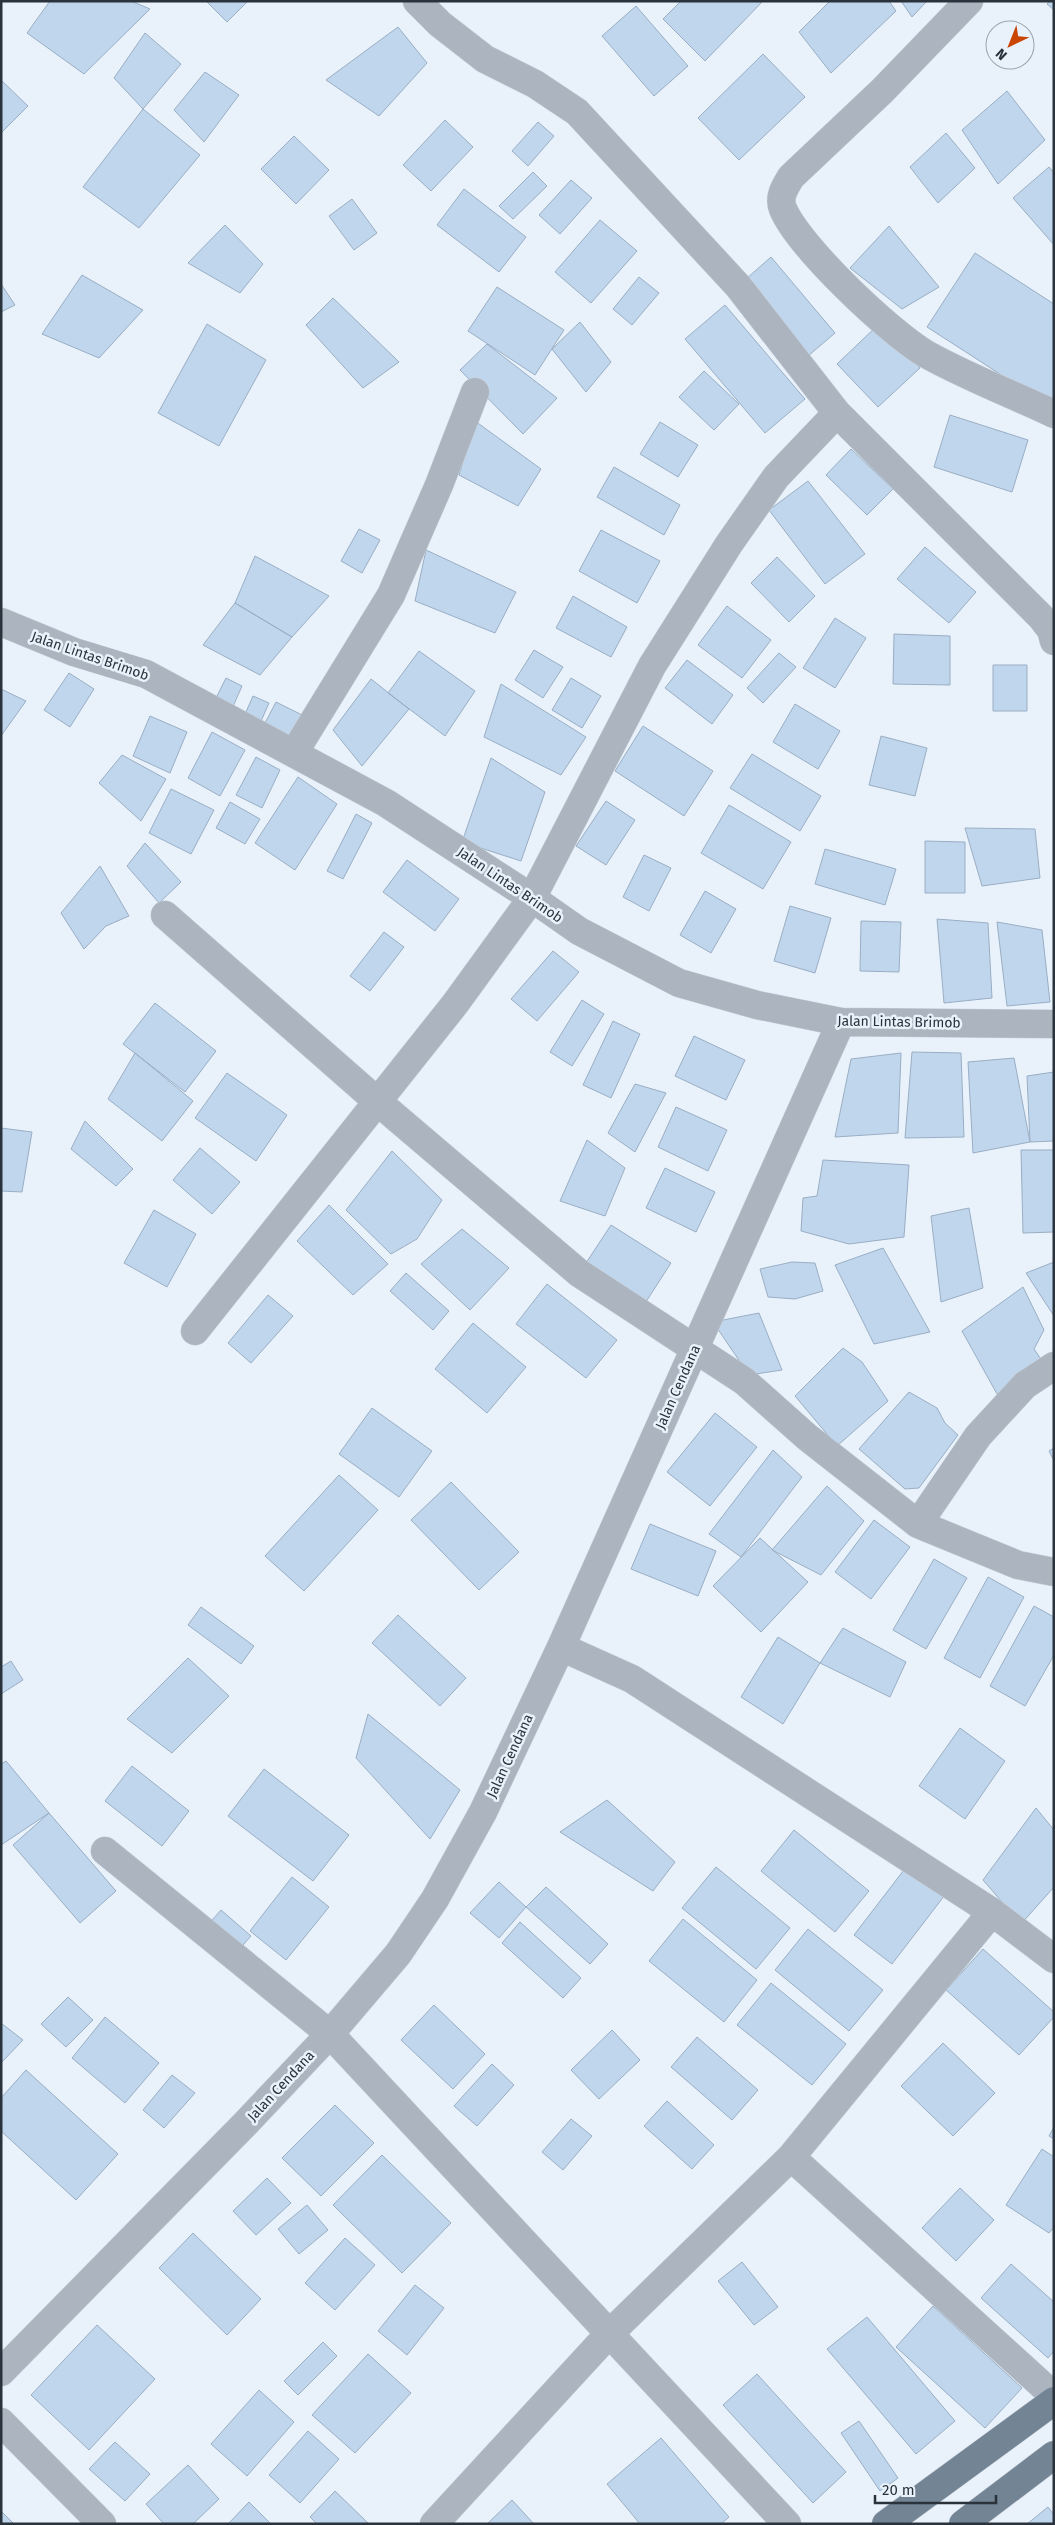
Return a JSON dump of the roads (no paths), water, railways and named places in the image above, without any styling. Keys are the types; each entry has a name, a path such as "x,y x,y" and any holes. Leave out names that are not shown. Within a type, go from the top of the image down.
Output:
{"main road":[{"path":"886,2524 1054,2401"},
{"path":"963,2524 1054,2455"}],"street":[{"path":"418,1 440,24 485,58 535,84 577,112 738,286 837,413 1041,617 1051,630 1054,641"},
{"path":"969,1 882,91 791,177 781,196 782,208 803,239 881,320 926,353 1054,414"},
{"path":"294,753 391,595 439,485 475,392"},
{"path":"195,1331 455,1004 532,898 652,666 718,560 776,477 837,413"},
{"name":"Jalan Lintas Brimob","path":"1,622 74,652 146,674 386,803 532,898 578,931 679,983 757,1005 841,1022 1054,1024"},
{"path":"165,915 378,1102 579,1273 744,1381 807,1438 918,1524 1018,1565 1054,1572"},
{"name":"Jalan Cendana","path":"1,2372 245,2124 330,2034 398,1954 435,1898 483,1812 561,1647 841,1022"},
{"path":"918,1524 978,1436 1025,1385 1054,1366"},
{"path":"561,1647 632,1679 992,1912 1054,1960"},
{"path":"104,1851 330,2034 787,2524"},
{"path":"434,2524 608,2334 791,2157 992,1912"},
{"path":"791,2157 1054,2396"},
{"path":"1,2422 102,2524"}]}
